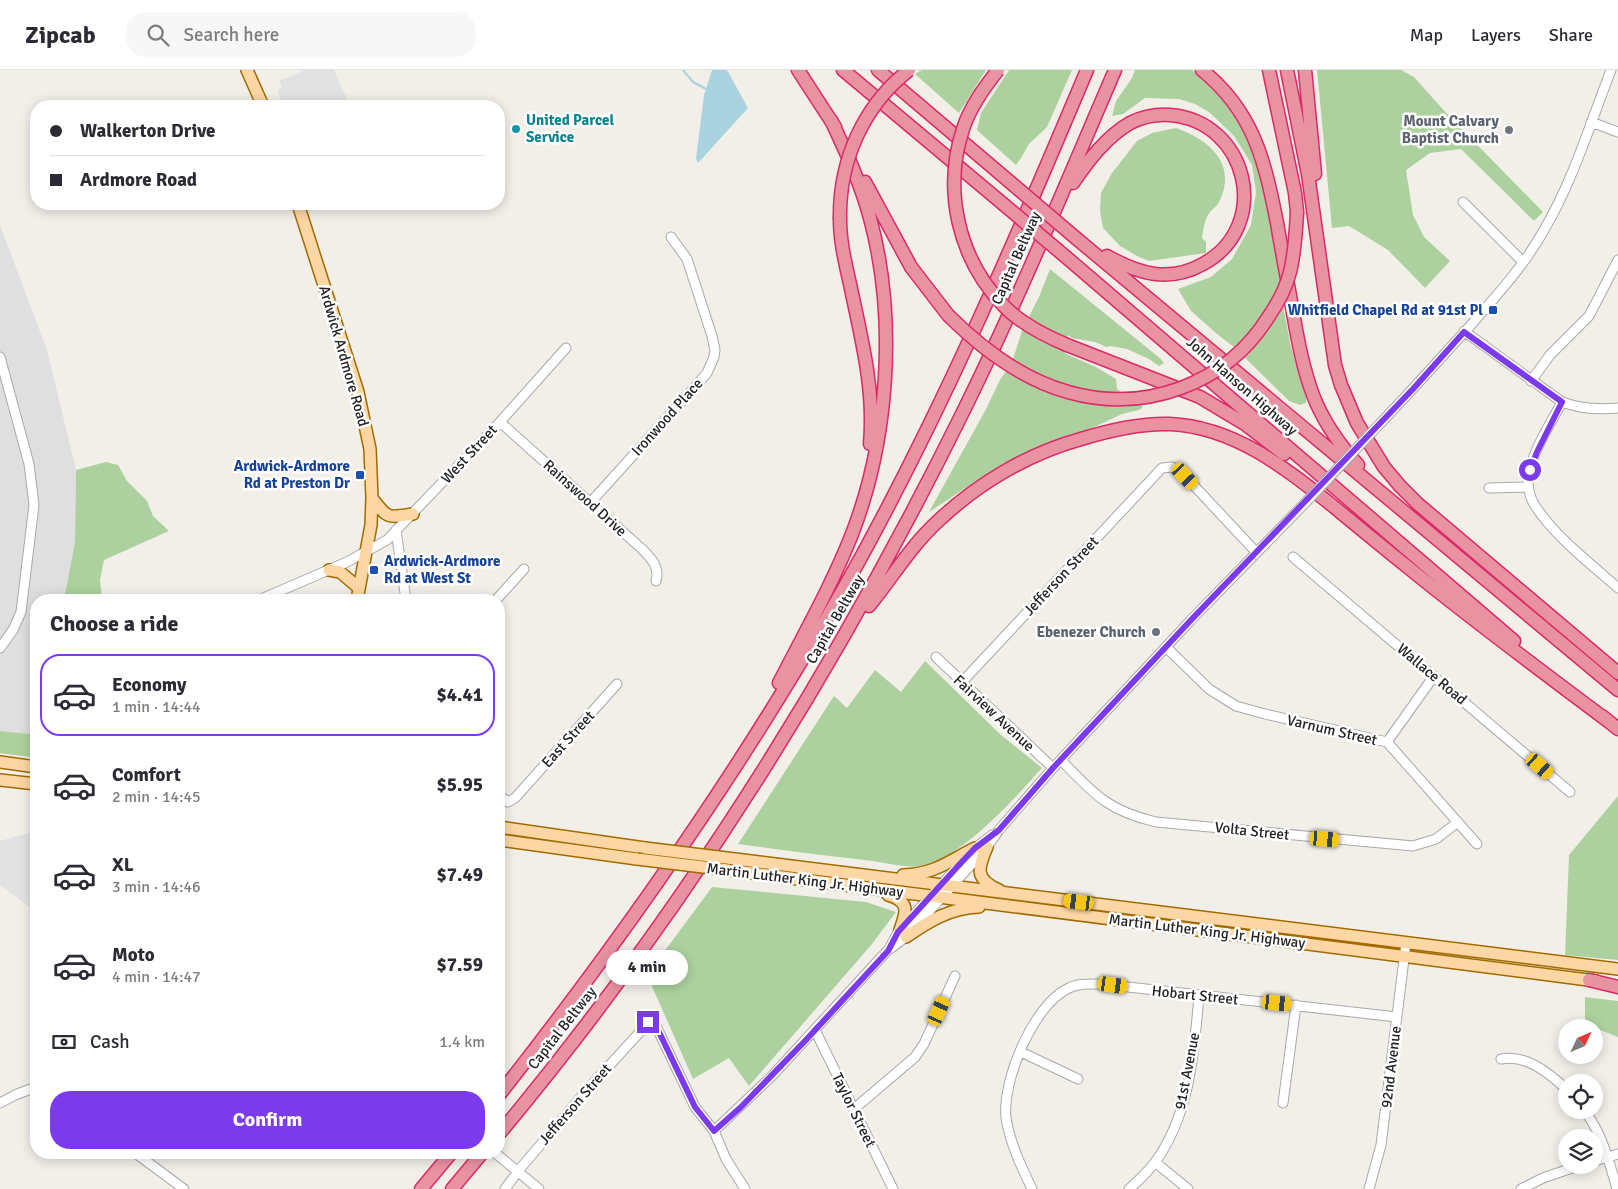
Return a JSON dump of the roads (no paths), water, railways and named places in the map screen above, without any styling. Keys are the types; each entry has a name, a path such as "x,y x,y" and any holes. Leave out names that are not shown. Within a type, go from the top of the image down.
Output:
{"highway":[{"path":"798,70 831,120 911,267 948,315 976,341 1004,362 1034,378 1067,392 1088,397 1127,400 1170,393 1204,379 1222,367 1240,353 1264,325 1283,292 1290,273 1296,238 1295,193 1269,70"},
{"name":"John Hanson Highway","path":"843,70 1066,257 1618,729"},
{"name":"John Hanson Highway","path":"878,70 1441,544 1618,690"},
{"path":"852,534 868,461 871,408 866,367 843,251 840,219 842,185 851,148 858,132 876,103 909,70"},
{"path":"998,70 972,108 964,127 958,146 954,191 957,218 974,266 1004,306 1037,331 1067,345 1179,388 1220,408 1245,424 1390,535"},
{"name":"Capital Beltway","path":"505,1087 611,948 690,837 762,725 844,588 917,450 962,359 1087,70"},
{"name":"Capital Beltway","path":"505,1126 596,1010 671,908 749,792 848,631 962,415 1014,304 1115,70"},
{"path":"1202,70 1235,104 1252,133 1262,157 1270,186 1303,361 1314,396 1322,412 1343,448 1361,468 1441,544"},
{"path":"1286,70 1308,174 1334,358 1341,385 1357,423 1384,467 1418,504 1618,673"},
{"path":"1305,70 1320,220 1326,309"},
{"path":"1054,213 1080,172 1106,142 1131,122 1146,117 1180,116 1196,121 1208,127 1220,137 1237,160 1242,173 1245,199 1238,227 1231,240 1222,250 1209,261 1194,269 1164,275 1152,274 1119,263 1077,239"},
{"path":"726,781 822,600 852,534 868,487 878,442 885,362 885,327 879,260 870,218 860,188 831,120"},
{"path":"848,631 936,522 970,494 1008,469 1051,449 1099,433 1146,425 1169,424 1195,427 1217,432 1235,439 1257,450 1279,465 1454,605 1608,721"},
{"path":"1529,597 1618,667"},
{"path":"1589,980 1618,985"},
{"path":"421,1189 446,1159"},
{"path":"452,1189 477,1159"}],"main road":[{"path":"247,70 260,100"},
{"name":"Ardwick Ardmore Road","path":"300,210 360,401 370,449 371,526 358,594"},
{"path":"372,498 384,513 392,518 413,514"},
{"path":"329,570 340,572 359,588"},
{"path":"0,762 30,767"},
{"path":"0,780 30,783"},
{"name":"Martin Luther King Jr. Highway","path":"505,829 946,886 1618,969"},
{"name":"Martin Luther King Jr. Highway","path":"505,841 867,889 1589,980"},
{"path":"987,847 979,865 981,877 990,886 1005,892"},
{"path":"871,875 923,873 942,867 975,848"},
{"path":"867,889 895,897 903,904 906,914 903,933"},
{"path":"903,933 955,910 1012,906"}],"street":[{"path":"745,1189 726,1159 714,1131 772,1076 946,886 987,847 999,830 1053,768 1256,552 1413,389 1464,332 1523,262 1543,233 1561,198 1611,70"},
{"path":"1591,122 1618,132"},
{"path":"1463,202 1523,262"},
{"name":"Ironwood Place","path":"590,502 707,373 714,357 715,350 712,336 687,259 671,237"},
{"path":"1531,381 1545,360 1589,316 1618,260"},
{"path":"1464,332 1562,402 1574,407 1592,410 1618,408"},
{"name":"West Street","path":"273,594 329,570 387,540 500,422 566,348"},
{"path":"0,357 29,464 34,505 21,612 13,630 1,644"},
{"path":"1562,402 1533,460 1528,487 1534,504 1548,523 1618,588"},
{"name":"Rainswood Drive","path":"500,422 590,502 649,558 658,573 656,581"},
{"name":"Jefferson Street","path":"962,682 1160,469 1172,467 1181,473 1256,552"},
{"path":"1489,488 1528,487"},
{"path":"396,530 405,594"},
{"name":"Wallace Road","path":"1293,557 1570,792"},
{"path":"501,594 524,569"},
{"name":"Varnum Street","path":"1166,647 1209,689 1236,706 1386,742 1477,844"},
{"name":"Fairview Avenue","path":"936,657 1053,768"},
{"path":"1386,742 1434,676"},
{"name":"East Street","path":"505,800 511,802 519,794 617,684"},
{"name":"Volta Street","path":"1061,760 1108,804 1133,816 1156,822 1413,846 1436,839 1458,822"},
{"path":"946,886 975,848 999,830"},
{"name":"92nd Avenue","path":"1369,1189 1381,1146 1406,943"},
{"path":"854,1109 915,1057 924,1044 955,976"},
{"name":"Hobart Street","path":"1032,1189 1014,1149 1006,1118 1008,1088 1029,1032 1041,1010 1052,998 1070,987 1085,984 1101,984 1397,1017"},
{"name":"91st Avenue","path":"1129,1189 1155,1162 1172,1133 1185,1096 1191,1070 1199,996"},
{"path":"1283,1104 1296,1005"},
{"name":"Jefferson Street","path":"505,1189 518,1171 648,1022 654,1024 659,1032 695,1107 714,1131"},
{"name":"Taylor Street","path":"815,1030 893,1189"},
{"path":"1021,1052 1078,1079"},
{"path":"1501,1059 1515,1058 1533,1064 1558,1082"},
{"path":"0,1104 30,1089"},
{"path":"1590,1119 1608,1158 1617,1189"},
{"path":"1603,1159 1618,1154"},
{"path":"143,1159 184,1189"},
{"path":"502,1159 539,1189"},
{"path":"1155,1162 1188,1189"},
{"path":"1522,1189 1558,1173"}],"water":[{"path":"712,70 727,70 748,108 698,163 696,159 704,95"}],"waterway":[{"path":"683,70 693,82 706,89"}],"place":[{"name":"United Parcel Service","path":"516,129"},
{"name":"Mount Calvary Baptist Church","path":"1509,130"},
{"name":"Whitfield Chapel Rd at 91st Pl","path":"1493,310"},
{"name":"Ardwick-Ardmore Rd at Preston Dr","path":"360,475"},
{"name":"Ardwick-Ardmore Rd at West St","path":"374,570"},
{"name":"Ebenezer Church","path":"1156,632"}]}
